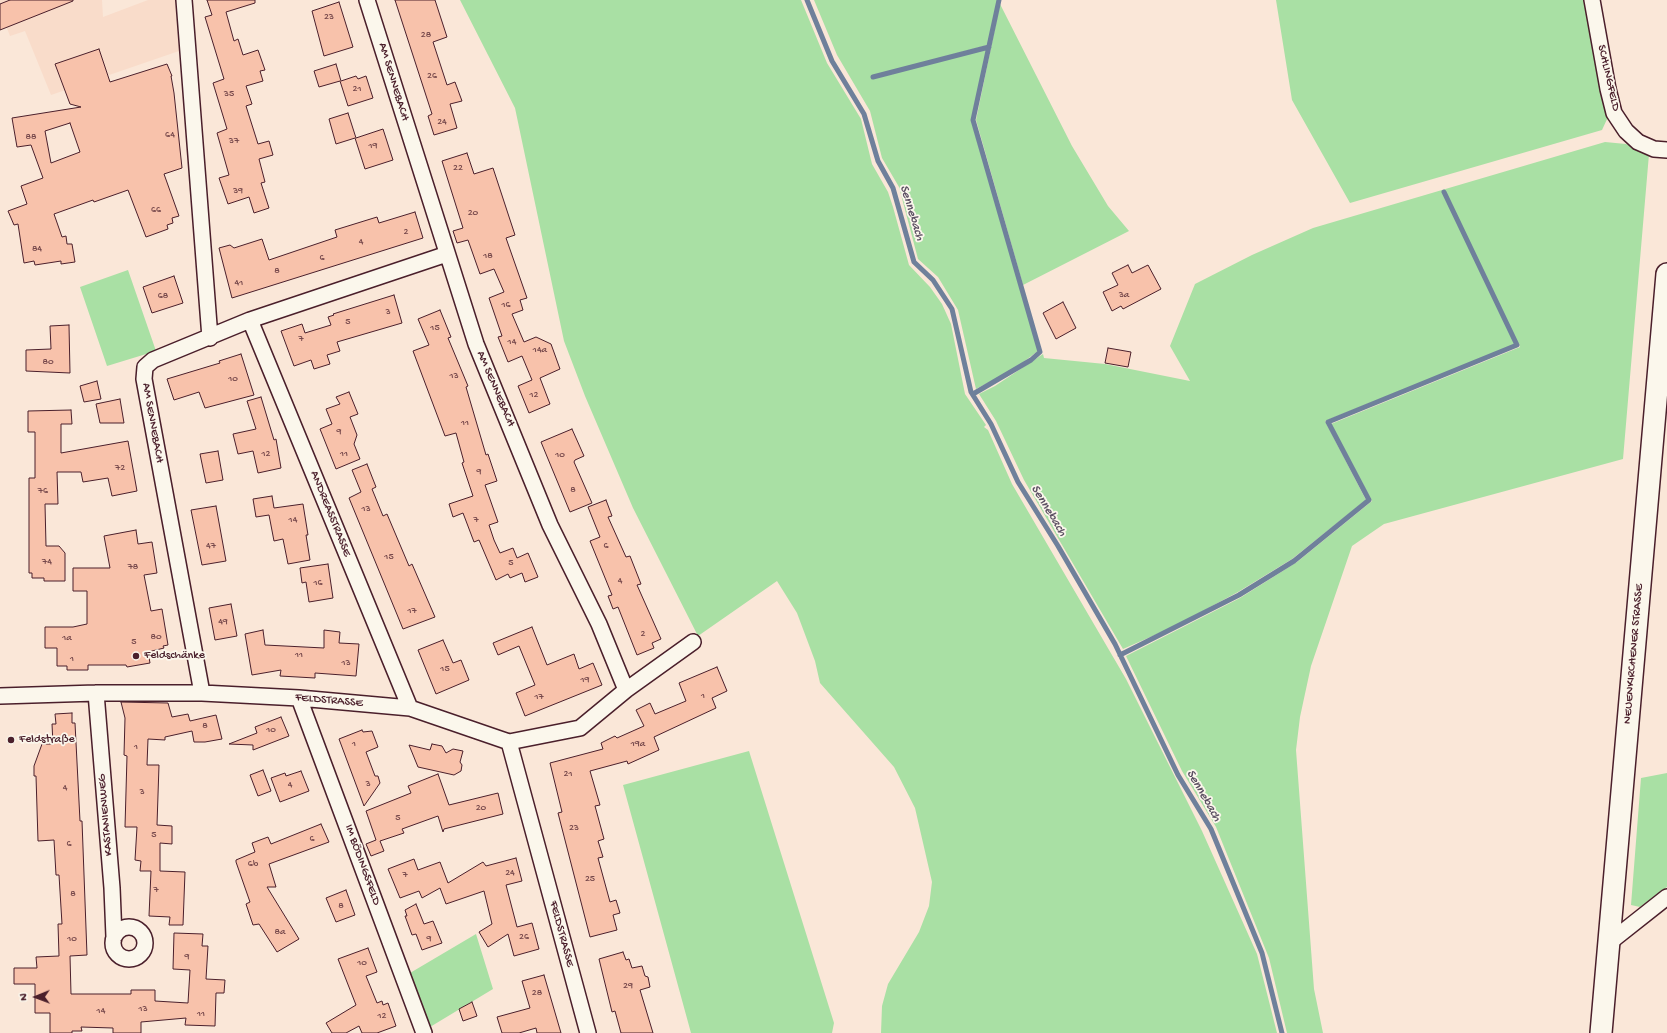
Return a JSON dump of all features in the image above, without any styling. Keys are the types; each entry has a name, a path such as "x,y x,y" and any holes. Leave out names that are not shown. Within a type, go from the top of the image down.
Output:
{"street":[{"path":"184,0 210,338 250,320 447,254"},
{"name":"AM SENNEBACH","path":"367,0 476,344 550,525 599,624 626,690"},
{"name":"SCHLINGFELD","path":"1592,0 1608,89 1614,113 1626,131 1638,142 1654,149 1667,150"},
{"name":"NEUENKIRCHENER STRASSE","path":"1601,1033 1667,274"},
{"name":"ANDREASSTRASSE","path":"250,320 410,708"},
{"name":"AM SENNEBACH","path":"202,693 144,379 144,367 153,360 210,338"},
{"path":"509,742 580,728 626,690 693,642"},
{"name":"FELDSTRASSE","path":"0,696 96,693 202,693 300,698 410,708 509,742 588,1033"},
{"name":"KASTANIENWEG","path":"96,693 112,888 114,937"},
{"name":"IM BÖDINGSFELD","path":"300,698 424,1033"},
{"path":"1610,942 1667,897"}],"shaded area":[{"path":"0,0 102,0 103,17 148,0 175,0 179,51 51,95 25,31 10,36 0,10"}],"green space":[{"path":"460,0 801,0 827,63 861,119 872,164 888,192 909,265 930,287 942,304 951,324 965,394 986,425 984,427 988,430 1012,484 1126,679 1202,831 1257,954 1277,1033 881,1033 882,1006 888,984 919,932 929,906 932,882 915,808 894,767 820,683 815,661 797,613 777,581 698,636 633,508 585,396 564,341 515,108"},
{"path":"814,0 998,0 988,45 871,76 872,79 987,49 971,120 1038,351 1014,369 976,389 958,310 938,277 918,259 899,187 882,158 870,111 837,55"},
{"path":"1276,0 1585,0 1601,95 1608,117 1602,130 1350,203 1292,100"},
{"path":"1000,4 1072,146 1108,206 1129,231 1023,285 976,120"},
{"path":"1605,142 1626,144 1649,154 1623,459 1384,524 1352,546 1311,666 1300,717 1296,750 1314,989 1323,1033 1287,1033 1269,958 1216,827 1182,771 1126,656 1240,598 1297,562 1372,501 1331,424 1520,347 1519,343 1325,421 1366,500 1292,559 1238,592 1173,627 1123,649 1024,480 996,421 979,394 995,386 1043,354 1044,358 1105,364 1190,381 1170,346 1195,284 1252,255 1313,228"},
{"path":"128,270 156,351 107,366 80,287"},
{"path":"749,751 834,1023 832,1033 691,1033 623,785"},
{"path":"1667,773 1667,887 1640,907 1631,905 1641,778"},
{"path":"476,934 493,989 430,1027 410,973"}],"building":[{"path":"10,0 73,1 0,30 0,4"},
{"path":"207,0 255,0 255,3 226,12 234,41 238,39 243,55 258,50 265,70 260,71 263,81 246,86 252,104 246,106 258,144 269,141 273,155 259,159 265,182 261,183 269,208 254,213 249,197 228,204 219,178 229,175 217,133 227,129 213,83 224,79 205,17 212,15"},
{"path":"395,0 435,0 447,37 433,42 447,85 455,82 462,101 450,104 457,128 434,135 428,116 432,114"},
{"path":"339,2 353,47 324,56 312,11"},
{"path":"99,49 110,82 167,64 172,76 182,168 164,174 179,216 172,218 173,223 167,225 168,229 146,237 128,190 94,202 93,200 54,214 62,237 66,236 67,244 72,244 75,262 61,264 61,261 35,265 34,261 24,263 18,224 14,225 8,211 27,204 21,186 43,178 31,145 17,147 12,118 81,107 70,104 55,64","holes":["70,123 80,152 51,163 45,131"]},
{"path":"336,64 341,81 356,76 358,79 366,76 373,98 348,106 340,81 319,87 314,71"},
{"path":"348,113 356,138 383,129 393,160 365,169 355,138 336,144 329,119"},
{"path":"467,153 474,174 493,168 515,235 506,238 527,298 520,300 523,310 512,314 524,342 536,337 551,344 560,369 540,378 550,404 529,413 518,386 532,380 522,356 508,362 498,337 502,336 489,298 504,292 494,269 480,274 468,240 457,243 453,231 463,228 442,161"},
{"path":"415,212 423,238 232,298 219,248 230,245 234,248 262,239 269,260 337,237 335,230 377,217 379,223"},
{"path":"1128,265 1132,273 1148,265 1161,289 1123,309 1121,306 1112,311 1103,292 1118,285 1112,273"},
{"path":"174,276 183,303 152,313 143,287"},
{"path":"394,295 402,323 337,342 340,351 327,355 330,364 314,369 311,360 294,366 281,331 302,324 305,333 331,325 328,317 334,315 333,314"},
{"path":"1063,302 1076,328 1056,339 1043,313"},
{"path":"440,310 451,337 448,338 468,386 466,387 486,455 488,454 497,481 485,485 498,522 489,525 500,553 513,548 517,558 528,553 538,577 525,582 522,573 510,578 508,574 496,580 479,540 474,542 463,513 453,517 449,504 473,496 462,463 464,462 456,433 445,436 413,351 429,345 418,319"},
{"path":"69,325 70,373 26,371 26,350 51,349 50,326"},
{"path":"1108,348 1131,352 1128,367 1105,363"},
{"path":"241,354 254,395 205,408 199,392 174,400 167,379 220,363 219,361"},
{"path":"97,381 101,399 84,402 80,386"},
{"path":"349,392 358,414 350,417 357,435 354,444 360,459 336,469 320,429 332,424 326,409 340,404 336,397"},
{"path":"261,397 274,440 276,439 281,468 258,473 253,451 238,454 233,434 256,429 247,401"},
{"path":"120,399 124,423 100,423 96,404"},
{"path":"71,410 72,424 61,424 61,453 128,441 137,491 112,496 108,478 83,482 81,472 57,472 58,504 45,504 46,546 59,546 65,553 65,581 44,581 44,578 32,578 32,573 29,573 29,478 35,478 35,432 28,432 28,411"},
{"path":"572,429 584,456 575,460 574,462 592,503 570,512 541,442"},
{"path":"218,451 223,480 206,483 200,454"},
{"path":"367,464 376,487 372,489 383,516 387,514 409,566 412,564 435,617 403,629 349,498 361,492 352,470"},
{"path":"272,496 274,508 303,504 310,560 288,564 283,539 274,541 269,515 256,517 253,499"},
{"path":"606,500 612,516 608,517 626,557 630,556 641,584 637,585 661,639 652,643 654,648 637,655 618,607 613,609 608,596 612,595 590,541 600,537 588,507"},
{"path":"216,506 226,561 202,565 191,510"},
{"path":"136,530 138,544 152,542 157,573 144,575 151,611 162,609 168,645 163,646 164,648 148,652 150,663 127,667 126,665 88,665 88,670 67,670 67,666 57,666 57,648 45,648 45,627 73,627 87,624 87,591 73,591 73,568 110,568 104,536"},
{"path":"328,564 333,598 309,602 306,582 302,583 300,568"},
{"path":"231,604 237,636 215,640 209,608"},
{"path":"532,627 547,665 574,654 579,669 593,663 602,685 525,716 516,693 535,685 519,646 498,655 493,643"},
{"path":"263,630 265,645 324,648 324,630 340,632 339,643 359,644 356,676 315,673 315,678 280,676 281,670 252,675 245,634"},
{"path":"443,640 453,663 461,660 469,680 436,694 418,650"},
{"path":"717,667 727,691 712,698 716,708 654,737 659,750 628,764 627,761 590,771 600,805 595,806 604,839 598,841 603,857 598,858 610,902 616,900 620,913 613,915 617,930 590,937 558,813 562,812 550,763 603,749 601,743 615,736 617,738 644,726 636,710 650,703 655,714 686,701 679,683"},
{"path":"121,702 168,703 172,717 188,714 190,721 216,715 222,739 194,742 192,731 165,737 165,740 148,739 147,765 159,765 157,825 172,826 172,844 160,843 160,871 185,872 183,925 169,925 170,917 149,916 151,871 140,871 141,861 135,860 137,827 125,827 127,756 124,755 125,718"},
{"path":"72,713 72,723 75,723 80,821 82,821 87,955 70,956 71,994 131,994 131,990 155,990 155,1001 188,1003 190,970 173,969 174,933 203,934 202,946 208,946 206,979 225,980 224,993 216,993 215,1026 185,1025 186,1018 141,1022 141,1033 113,1033 113,1028 81,1027 82,1031 72,1031 72,1033 50,1033 50,1013 35,1013 35,984 14,984 14,968 37,968 36,957 59,956 58,924 62,924 59,875 56,875 54,840 38,841 36,776 34,776 34,766 42,744 53,744 52,724 56,724 55,714"},
{"path":"281,717 289,736 253,750 253,745 229,744 257,733 255,727"},
{"path":"362,730 363,732 372,731 378,747 366,752 375,776 378,776 380,783 364,806 339,739"},
{"path":"432,744 442,746 446,753 453,749 463,751 460,762 462,765 461,771 454,775 418,767 409,745 430,750"},
{"path":"263,770 271,791 258,796 250,775"},
{"path":"301,771 309,791 280,802 271,778 285,773 286,776"},
{"path":"438,774 449,805 498,793 503,814 444,829 443,832 438,816 402,829 404,833 380,841 384,851 371,856 366,844 376,840 366,811 411,793 408,786"},
{"path":"321,824 329,842 269,864 276,887 267,887 299,939 277,952 259,924 253,925 246,904 250,902 236,860 255,852 252,843 268,837 271,844"},
{"path":"516,858 522,881 506,885 517,927 532,923 539,949 514,956 508,934 488,947 479,932 492,924 484,891 446,904 440,888 422,898 419,891 400,898 388,869 414,859 418,870 440,862 448,883 483,862 486,866"},
{"path":"346,890 355,915 336,922 326,898"},
{"path":"416,904 424,924 433,921 442,943 422,950 416,934 412,935 405,916 407,916 405,910"},
{"path":"368,948 377,972 366,976 377,1003 382,1001 383,1005 388,1003 396,1026 377,1033 362,1033 359,1026 346,1033 332,1033 326,1023 356,1005 338,959"},
{"path":"623,952 626,960 629,959 632,968 642,966 645,976 648,977 650,987 640,990 653,1033 621,1033 615,1011 612,1012 599,959"},
{"path":"544,975 561,1033 537,1033 536,1028 519,1033 502,1033 497,1017 530,1008 522,981"},
{"path":"472,1002 477,1016 463,1021 459,1009"}],"waterway":[{"name":"Sennebach","path":"807,0 832,61 864,114 878,161 893,188 914,262 933,280 952,309 971,392 991,424 1018,482 1058,546 1115,644 1178,775 1211,829 1262,953 1282,1033"},
{"path":"973,394 1031,360 1040,352 973,120 999,0"},
{"path":"873,77 989,47"},
{"path":"1120,655 1239,595 1294,561 1369,500 1328,422 1517,345 1444,192"}],"place":[{"name":"Feldschänke","path":"136,656"},
{"name":"Feldstraße","path":"11,740"}]}
